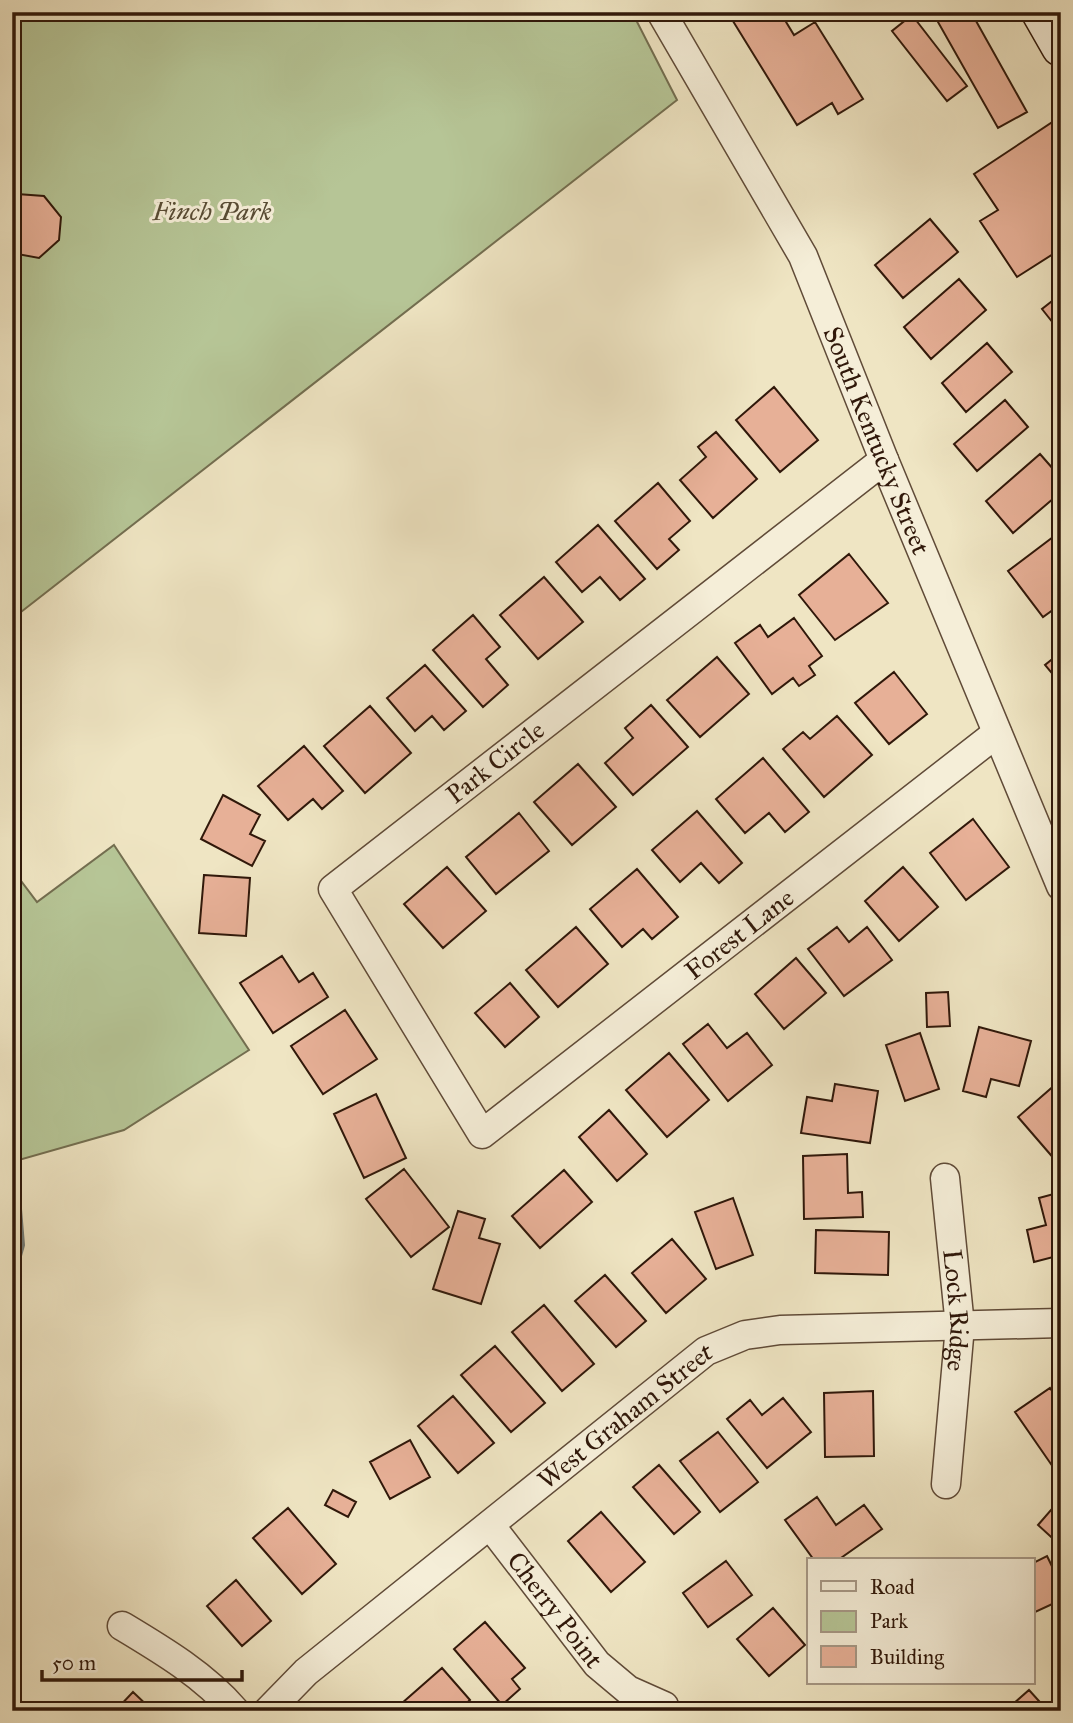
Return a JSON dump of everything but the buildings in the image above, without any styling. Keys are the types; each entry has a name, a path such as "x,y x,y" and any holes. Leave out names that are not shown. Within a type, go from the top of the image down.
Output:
{"street":[{"name":"South Kentucky Street","path":"661,12 803,256 884,460 1061,886"},
{"path":"1041,12 1061,47"},
{"name":"Park Circle","path":"482,1133 333,889 884,460"},
{"name":"Forest Lane","path":"482,1133 997,733"},
{"name":"Lock Ridge","path":"945,1178 960,1326 946,1484"},
{"name":"West Graham Street","path":"268,1711 306,1672 706,1351 744,1335 780,1330 1061,1323"},
{"name":"Cherry Point","path":"490,1525 597,1664 628,1689 664,1706"},
{"path":"122,1626 184,1666 219,1693 235,1711"}],"green space":[{"name":"Finch Park","path":"12,12 632,12 677,100 12,619"},
{"path":"114,845 249,1050 124,1130 12,1162 12,869 37,902"}],"waterway":[{"path":"12,1137 21,1245 12,1277"}]}
